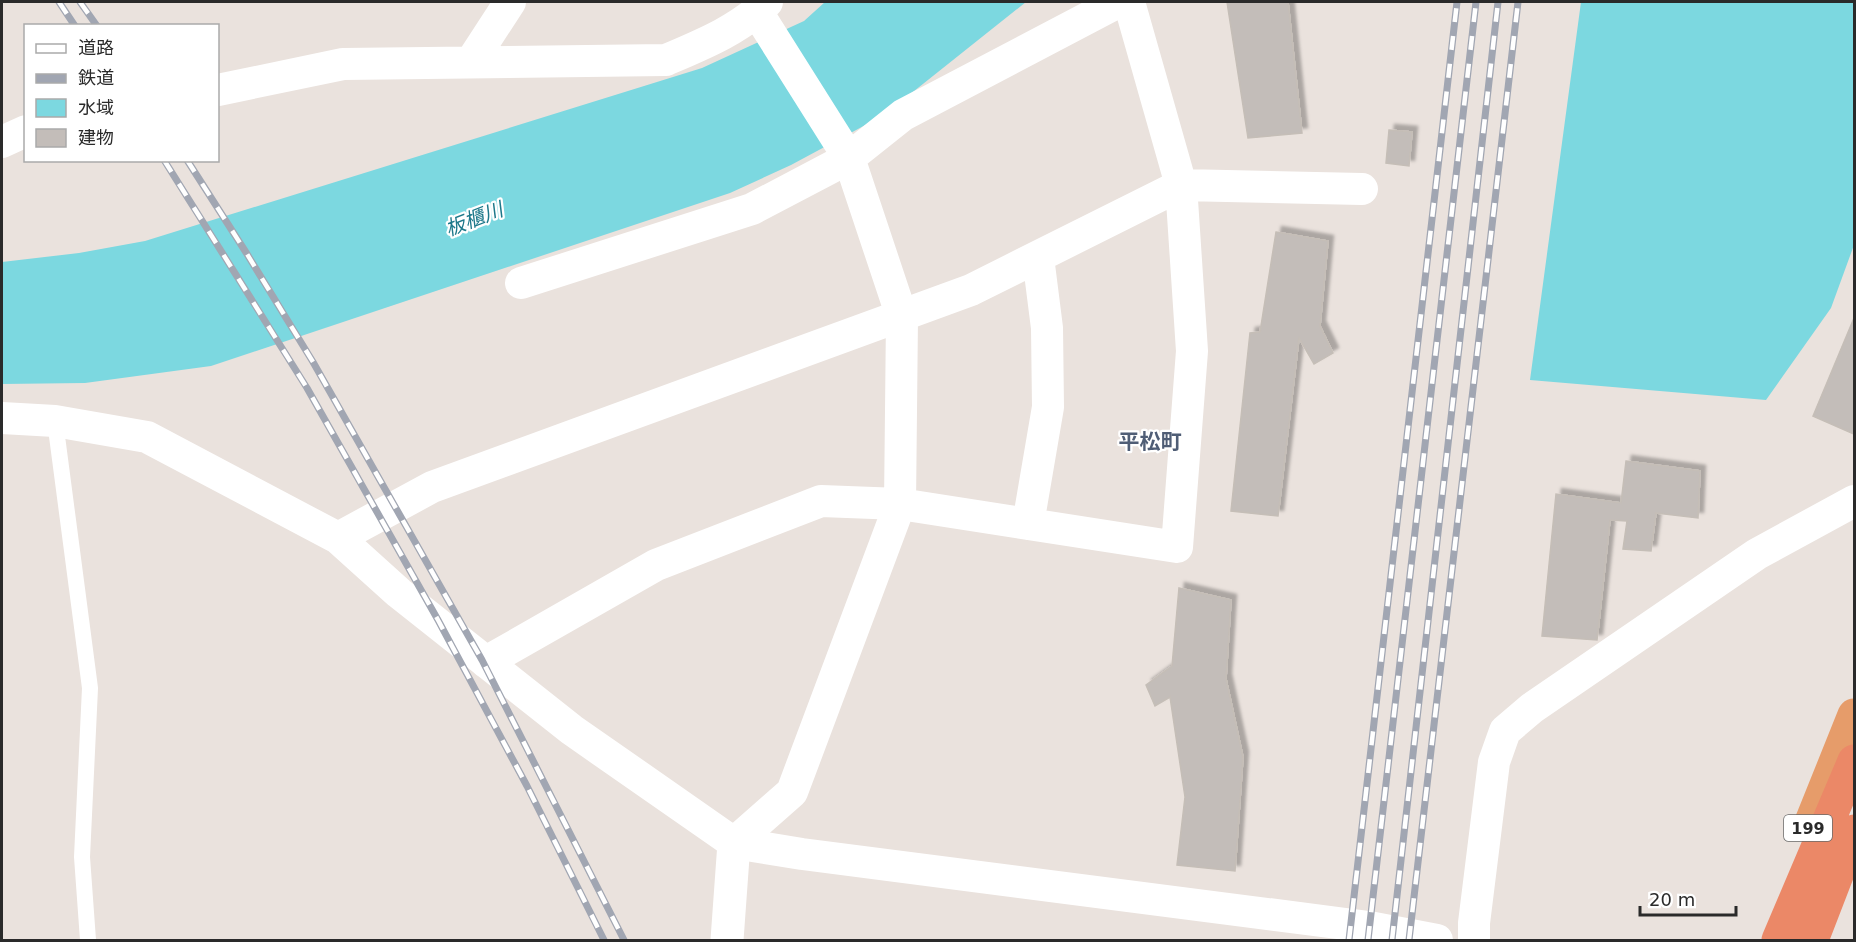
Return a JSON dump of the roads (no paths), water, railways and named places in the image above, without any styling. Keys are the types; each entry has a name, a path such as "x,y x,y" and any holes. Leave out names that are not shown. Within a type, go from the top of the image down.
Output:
{"highway":[{"name":"199","path":"1762,940 1854,715"},
{"path":"1778,940 1854,761"},
{"path":"1812,940 1854,831"}],"street":[{"path":"471,62 510,2"},
{"path":"521,284 752,209 903,115 1118,2"},
{"path":"486,662 656,565 821,501 900,504 1177,548 1192,351 1181,185 1128,2"},
{"path":"219,90 343,64 579,63 666,60 764,17 845,153 902,317 900,504 792,792 734,843 727,940"},
{"path":"2,142 24,132"},
{"path":"338,538 432,487 971,290 1181,185 1362,189"},
{"path":"1028,524 1048,407 1047,328 1038,256"},
{"path":"2,418 55,421 147,437 338,538 399,593 572,730 734,843 825,857 1369,927 1437,940"},
{"path":"1474,940 1474,923 1494,762 1505,731 1532,708 1757,554 1854,501"}],"lane":[{"path":"55,421 90,688 82,856 88,940"}],"water":[{"name":"板櫃川","path":"825,2 1026,2 884,115 791,165 730,193 211,366 85,383 2,384 2,262 79,253 145,241 702,68 804,21"},
{"path":"1581,2 1854,2 1854,245 1831,308 1766,400 1530,380"}],"railway":[{"path":"59,2 74,24"},
{"path":"80,2 96,24"},
{"path":"1349,940 1457,2"},
{"path":"1368,940 1476,2"},
{"path":"1392,940 1498,2"},
{"path":"1409,940 1518,2"},
{"path":"165,162 307,388 438,620 527,786 604,940"},
{"path":"188,162 313,362 482,660 624,940"}],"district":[{"name":"平松町","path":"1150,442"}]}
